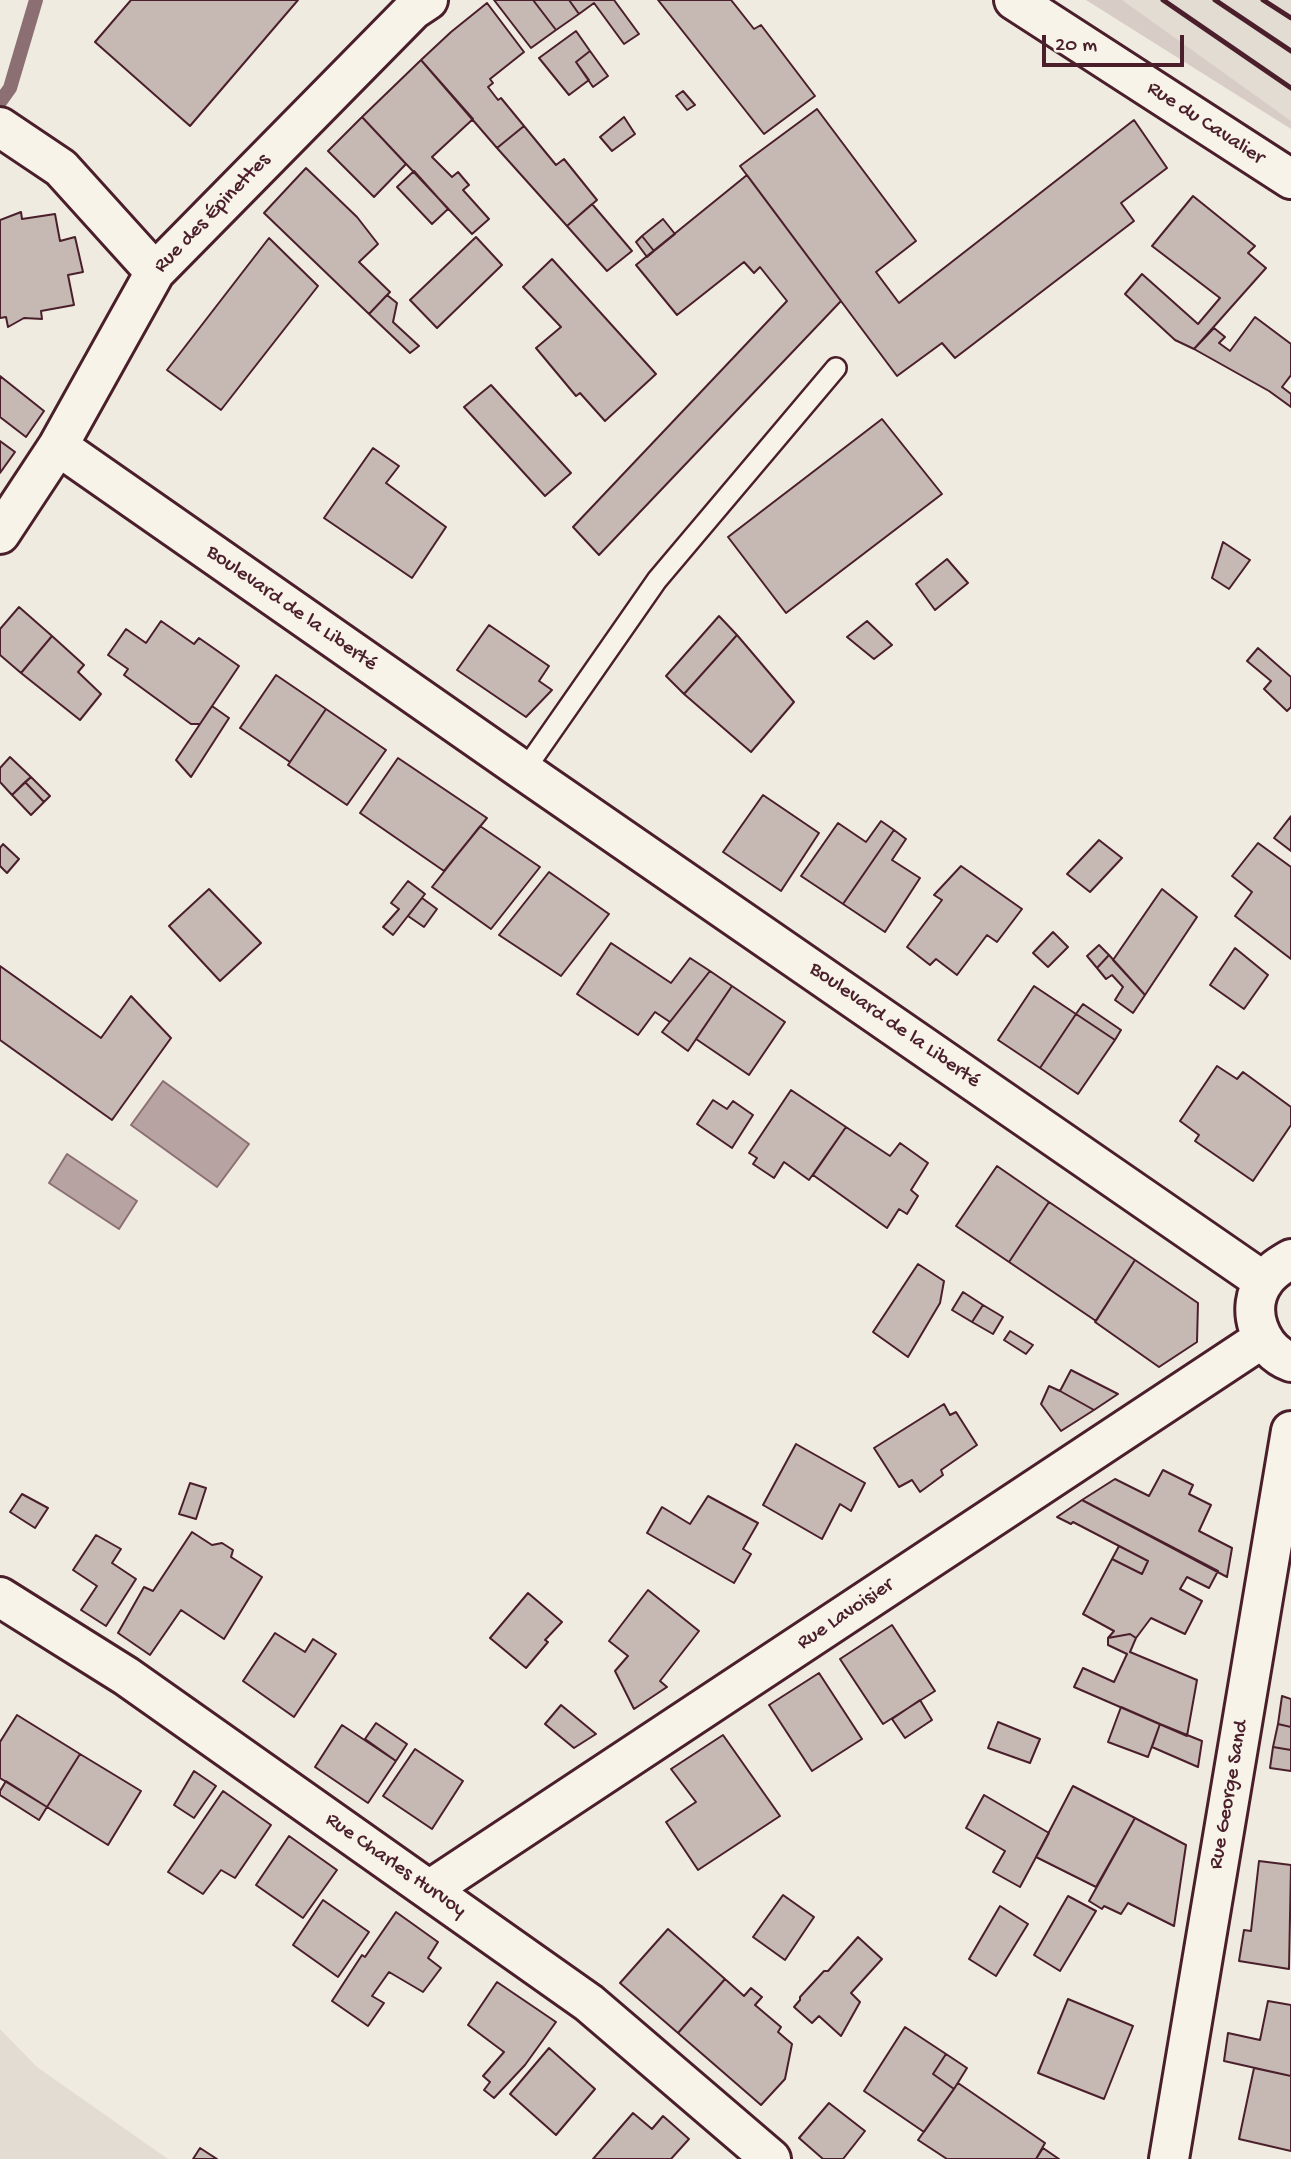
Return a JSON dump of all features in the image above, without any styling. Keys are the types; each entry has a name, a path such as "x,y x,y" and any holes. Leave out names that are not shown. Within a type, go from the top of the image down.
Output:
{"street":[{"name":"Rue des Épinettes","path":"0,534 58,446 155,272 413,10 428,0"},
{"name":"Rue du Cavalier","path":"1014,0 1291,179"},
{"path":"0,127 61,168 155,272"},
{"name":"Boulevard de la Liberté","path":"58,446 524,771 1277,1270"},
{"path":"1277,1270 1257,1295 1255,1310 1256,1325 1277,1350"},
{"name":"Rue Lavoisier","path":"429,1890 1277,1350"},
{"name":"Rue George Sand","path":"1169,2159 1291,1431"},
{"name":"Rue Charles Hurvoy","path":"0,1597 127,1676 589,2003 771,2159"}],"lane":[{"path":"524,771 657,580 836,368"}],"shaded area":[{"path":"1086,0 1122,0 1291,121 1291,129"},
{"path":"1118,0 1291,0 1291,122"},
{"path":"163,1081 249,1144 217,1187 131,1125"},
{"path":"67,1154 137,1201 119,1229 49,1183"},
{"path":"0,2029 37,2067 168,2159 0,2159"}],"building":[{"path":"131,0 298,0 190,126 95,42"},
{"path":"494,0 533,0 556,30 531,48"},
{"path":"533,0 569,0 579,14 556,30"},
{"path":"569,0 614,0 639,34 624,44 594,3 579,14"},
{"path":"658,0 731,0 754,29 761,25 815,96 764,134"},
{"path":"487,3 524,52 490,79 493,83 488,87 524,126 497,148 421,60"},
{"path":"576,31 590,51 576,62 589,80 569,95 539,58"},
{"path":"590,51 608,76 593,87 576,62"},
{"path":"421,60 473,119 432,157 452,177 458,172 469,185 463,190 489,219 472,234 362,117"},
{"path":"683,91 695,105 687,110 676,96"},
{"path":"817,109 916,241 876,272 899,303 1134,120 1167,168 1121,203 1134,221 955,358 942,343 897,376 740,166"},
{"path":"362,117 406,164 374,197 328,151"},
{"path":"624,117 635,134 612,151 600,137"},
{"path":"524,126 556,165 564,159 597,200 567,226 497,148"},
{"path":"306,168 357,217 378,244 359,262 390,292 369,314 264,213"},
{"path":"414,171 448,209 432,224 397,187"},
{"path":"747,175 841,301 599,555 573,527 787,301 760,267 754,273 744,262 677,315 636,265"},
{"path":"1193,196 1255,246 1248,253 1266,268 1194,349 1175,340 1125,294 1142,274 1198,324 1220,298 1152,246"},
{"path":"592,204 632,251 607,271 567,226"},
{"path":"21,212 22,219 55,214 60,241 75,237 83,272 68,275 74,305 41,311 42,319 24,318 8,327 6,317 0,318 0,220"},
{"path":"663,219 675,234 654,251 642,236"},
{"path":"642,236 654,251 647,257 636,242"},
{"path":"476,237 502,265 437,328 410,300"},
{"path":"269,238 318,286 221,410 167,370"},
{"path":"552,259 656,374 605,421 580,393 576,396 536,348 561,327 523,287"},
{"path":"387,295 397,303 393,322 419,346 410,353 369,314"},
{"path":"1255,317 1291,344 1291,375 1282,387 1291,394 1291,407 1269,391 1194,349 1214,328 1225,337 1219,343 1230,351"},
{"path":"0,376 44,411 26,437 0,417"},
{"path":"491,385 571,473 545,496 464,407"},
{"path":"882,419 942,494 786,613 728,537"},
{"path":"0,441 15,452 0,473"},
{"path":"373,448 399,466 386,483 446,527 412,578 324,518"},
{"path":"1223,542 1250,560 1229,589 1212,578"},
{"path":"947,559 968,583 935,610 916,584"},
{"path":"19,607 52,636 21,673 0,655 0,629"},
{"path":"719,616 737,635 684,694 666,676"},
{"path":"161,621 194,644 199,638 239,666 200,724 191,724 124,675 128,669 108,655 126,629 146,643"},
{"path":"867,621 892,645 874,659 847,637"},
{"path":"489,625 549,666 539,681 552,690 526,717 457,670"},
{"path":"737,635 794,702 751,752 684,694"},
{"path":"52,636 84,665 78,672 101,694 80,720 21,673"},
{"path":"1258,648 1291,677 1291,707 1287,711 1264,689 1271,681 1247,661"},
{"path":"276,675 326,709 290,762 240,728"},
{"path":"212,706 229,718 191,777 176,760"},
{"path":"326,709 386,750 347,805 288,765"},
{"path":"10,757 31,777 12,795 0,782 0,768"},
{"path":"398,758 487,818 444,871 360,813"},
{"path":"31,777 50,796 44,802 25,782"},
{"path":"25,782 44,802 31,815 12,795"},
{"path":"763,795 819,833 781,891 723,852"},
{"path":"1291,816 1291,851 1274,838"},
{"path":"881,821 894,830 843,904 801,876 838,823 866,842"},
{"path":"480,826 540,867 491,929 432,887"},
{"path":"894,830 906,839 892,860 920,878 885,932 843,904"},
{"path":"1099,840 1122,858 1090,892 1067,874"},
{"path":"1258,843 1291,867 1291,959 1235,916 1252,892 1232,876"},
{"path":"3,844 19,859 7,873 0,866 0,848"},
{"path":"961,866 1022,909 997,942 987,935 957,975 936,959 930,965 907,947 942,900 934,895"},
{"path":"549,872 609,914 561,976 499,935"},
{"path":"408,881 425,894 393,935 383,927 399,909 391,903"},
{"path":"209,889 261,943 220,981 169,926"},
{"path":"1162,889 1197,917 1145,995 1113,960"},
{"path":"422,898 437,909 424,927 408,916"},
{"path":"1053,932 1068,947 1048,967 1033,953"},
{"path":"611,943 671,983 690,958 710,971 670,1022 655,1012 638,1035 577,994"},
{"path":"1099,945 1109,955 1097,968 1087,956"},
{"path":"1235,948 1268,975 1244,1009 1210,985"},
{"path":"1109,955 1145,995 1133,1013 1115,1000 1123,987 1112,975 1106,979 1097,968"},
{"path":"0,966 101,1038 131,996 171,1038 112,1120 0,1040"},
{"path":"710,971 732,986 688,1051 662,1032"},
{"path":"732,986 785,1022 749,1075 696,1039"},
{"path":"1034,986 1076,1014 1040,1068 998,1040"},
{"path":"1083,1004 1121,1030 1115,1040 1076,1014"},
{"path":"1076,1014 1115,1040 1078,1094 1040,1068"},
{"path":"1217,1066 1237,1079 1243,1072 1291,1107 1291,1125 1253,1181 1195,1141 1199,1135 1180,1121"},
{"path":"791,1090 846,1127 809,1180 784,1162 774,1178 753,1164 757,1158 749,1153"},
{"path":"713,1100 727,1109 733,1101 753,1115 732,1148 697,1124"},
{"path":"846,1127 890,1156 900,1143 928,1163 911,1190 918,1196 907,1214 899,1209 887,1228 813,1175"},
{"path":"997,1166 1049,1202 1009,1262 956,1226"},
{"path":"1049,1202 1135,1260 1096,1321 1009,1262"},
{"path":"1135,1260 1198,1303 1197,1342 1159,1367 1095,1322"},
{"path":"918,1264 944,1281 940,1303 908,1357 873,1332"},
{"path":"963,1292 983,1305 972,1322 952,1310"},
{"path":"983,1305 1003,1317 993,1334 972,1322"},
{"path":"1010,1331 1033,1345 1026,1354 1004,1340"},
{"path":"1071,1370 1118,1394 1094,1410 1060,1391"},
{"path":"1049,1386 1094,1410 1061,1431 1041,1404"},
{"path":"944,1404 950,1415 956,1412 977,1445 941,1470 943,1475 920,1492 912,1480 899,1487 874,1448"},
{"path":"796,1444 865,1483 851,1511 840,1504 822,1539 763,1505"},
{"path":"1163,1470 1193,1485 1189,1494 1211,1505 1199,1531 1232,1548 1227,1577 1082,1500 1115,1479 1149,1496"},
{"path":"190,1483 206,1488 196,1519 179,1514"},
{"path":"22,1494 48,1508 35,1528 10,1512"},
{"path":"708,1496 758,1523 743,1549 751,1554 734,1583 647,1533 662,1507 690,1524"},
{"path":"1082,1500 1218,1571 1209,1588 1187,1577 1180,1589 1202,1601 1185,1634 1151,1618 1136,1638 1130,1634 1108,1638 1114,1631 1083,1614 1112,1559 1142,1574 1148,1561 1073,1522 1071,1524 1057,1517"},
{"path":"192,1532 212,1545 222,1543 233,1550 231,1557 262,1577 224,1639 181,1610 150,1655 118,1633 144,1587 153,1591"},
{"path":"96,1535 121,1549 112,1563 136,1579 106,1626 81,1610 97,1586 73,1570"},
{"path":"1119,1546 1148,1561 1142,1574 1112,1559"},
{"path":"648,1590 699,1631 660,1681 667,1687 634,1709 615,1671 628,1656 609,1641"},
{"path":"528,1593 562,1622 545,1640 548,1642 526,1668 490,1638"},
{"path":"892,1625 935,1691 883,1724 840,1659"},
{"path":"275,1633 305,1652 313,1639 336,1654 294,1717 243,1681"},
{"path":"1130,1634 1136,1638 1130,1652 1197,1680 1187,1736 1074,1687 1083,1668 1114,1682 1127,1654 1108,1645 1108,1638"},
{"path":"819,1673 862,1739 812,1771 769,1705"},
{"path":"1282,1696 1291,1699 1291,1727 1278,1724"},
{"path":"920,1700 932,1720 905,1738 892,1719"},
{"path":"561,1705 596,1734 574,1748 545,1724"},
{"path":"1121,1707 1160,1724 1148,1757 1108,1742"},
{"path":"17,1715 80,1754 47,1807 0,1778 0,1742"},
{"path":"998,1722 1040,1739 1030,1763 988,1748"},
{"path":"376,1723 407,1744 396,1761 365,1739"},
{"path":"1160,1724 1202,1741 1198,1767 1152,1747"},
{"path":"1278,1724 1291,1727 1291,1750 1273,1747"},
{"path":"342,1725 396,1761 368,1803 315,1767"},
{"path":"723,1735 780,1816 698,1870 666,1822 696,1802 671,1769"},
{"path":"1273,1747 1291,1750 1291,1771 1270,1768"},
{"path":"415,1749 463,1781 432,1829 383,1796"},
{"path":"80,1754 141,1791 108,1845 47,1807"},
{"path":"194,1771 216,1786 194,1818 174,1805"},
{"path":"6,1781 47,1807 39,1820 0,1795"},
{"path":"1073,1786 1135,1818 1096,1887 1036,1857"},
{"path":"223,1791 271,1825 235,1878 221,1870 203,1894 168,1872"},
{"path":"984,1795 1049,1833 1020,1887 993,1872 1005,1851 966,1828"},
{"path":"1135,1818 1186,1845 1174,1926 1128,1903 1121,1914 1104,1906 1102,1909 1089,1901"},
{"path":"289,1836 337,1870 303,1918 256,1885"},
{"path":"1259,1861 1291,1865 1289,1969 1239,1961 1244,1930 1251,1931"},
{"path":"783,1895 814,1917 785,1960 753,1937"},
{"path":"1068,1896 1096,1911 1060,1971 1034,1955"},
{"path":"323,1900 369,1932 338,1977 293,1945"},
{"path":"1000,1906 1028,1924 996,1976 969,1959"},
{"path":"396,1912 438,1942 428,1958 441,1968 423,1992 389,1972 372,1996 384,2003 368,2026 332,2001 362,1955 365,1957"},
{"path":"668,1929 725,1979 678,2033 620,1983"},
{"path":"858,1937 882,1959 851,1993 860,2002 841,2036 819,2016 812,2023 794,2007 800,1997"},
{"path":"725,1979 744,1996 751,1988 762,1997 755,2005 781,2027 778,2032 792,2044 785,2079 761,2105 678,2033"},
{"path":"497,1982 556,2022 525,2065 494,2098 484,2090 490,2082 483,2076 504,2052 468,2025"},
{"path":"1068,1999 1133,2026 1104,2099 1038,2073"},
{"path":"1268,2001 1291,2005 1291,2076 1224,2061 1228,2033 1260,2040"},
{"path":"905,2027 946,2054 933,2074 954,2089 924,2132 864,2091"},
{"path":"549,2048 595,2089 556,2135 510,2094"},
{"path":"946,2054 967,2068 954,2089 933,2074"},
{"path":"1254,2068 1291,2076 1291,2151 1239,2139"},
{"path":"958,2083 1045,2143 1036,2159 947,2159 918,2140"},
{"path":"829,2103 865,2131 843,2159 823,2159 799,2138"},
{"path":"633,2113 652,2129 663,2116 689,2139 671,2159 593,2159"},
{"path":"200,2148 217,2159 193,2159"},
{"path":"1043,2148 1059,2159 1036,2159"}],"waterway":[{"path":"0,102 10,88 36,0"}],"railway":[{"path":"1163,0 1291,88"},
{"path":"1215,0 1291,51"},
{"path":"1263,0 1291,18"}]}
